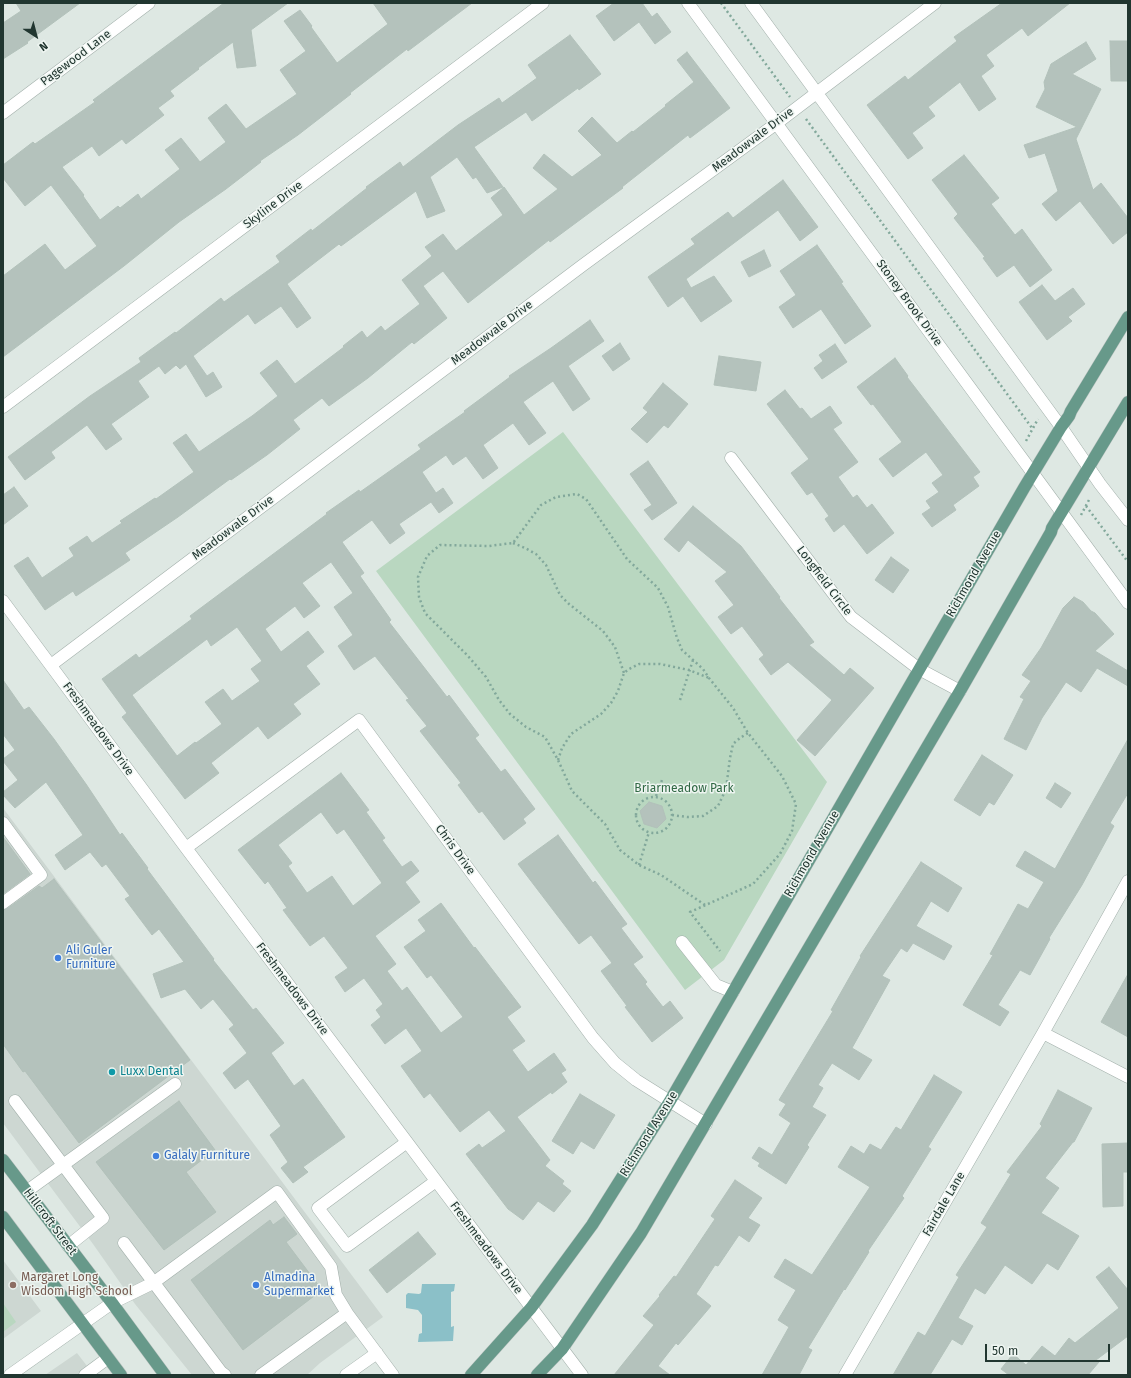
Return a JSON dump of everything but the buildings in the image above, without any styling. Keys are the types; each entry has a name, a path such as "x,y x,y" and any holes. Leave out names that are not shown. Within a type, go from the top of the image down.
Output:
{"main road":[{"name":"Richmond Avenue","path":"471,1375 531,1308 592,1225 670,1101 919,669 1128,317"},
{"path":"537,1375 562,1349 641,1233 960,691 1052,528 1062,514 1128,402"},
{"name":"Hillcroft Street","path":"3,1160 112,1303 164,1375"},
{"path":"3,1217 121,1375"}],"street":[{"name":"Pagewood Lane","path":"3,113 149,3"},
{"name":"Skyline Drive","path":"3,408 543,3"},
{"name":"Stoney Brook Drive","path":"688,3 1128,603"},
{"path":"751,3 1062,427 1089,468 1128,520"},
{"name":"Meadowvale Drive","path":"51,664 935,3"},
{"name":"Longfield Circle","path":"731,458 850,617 919,669 960,691"},
{"name":"Freshmeadows Drive","path":"3,601 186,848 582,1375"},
{"name":"Chris Drive","path":"186,848 358,720 593,1038 615,1063 636,1080 706,1124"},
{"path":"3,823 41,875 3,903"},
{"name":"Fairdale Lane","path":"845,1375 1043,1033 1128,881"},
{"path":"682,942 716,985 733,992"},
{"path":"1043,1033 1128,1077"},
{"path":"26,1191 175,1084"},
{"path":"15,1102 104,1218 68,1246"},
{"path":"406,1142 318,1208 346,1246 436,1181"},
{"path":"10,1375 112,1303 153,1283 277,1192 331,1267 336,1295 347,1313 393,1375"},
{"path":"124,1243 221,1372 225,1375"},
{"path":"261,1375 347,1313"},
{"path":"346,1375 377,1352"},
{"path":"85,1375 108,1358"}],"path":[{"path":"721,3 1032,428"},
{"path":"1026,442 1039,416"},
{"path":"513,543 541,505 556,497 577,494 586,499 627,559 658,588 668,607 682,650 703,669 733,708 748,734 782,776 796,804 792,831 780,854 753,884 690,912 720,951"},
{"path":"1080,518 1090,498"},
{"path":"1086,506 1128,562"},
{"path":"624,673 615,647 603,631 568,604 560,595 546,565 536,554 513,543 489,546 440,545 427,556 418,577 419,597 425,613 486,676 499,700 510,714 526,727 545,737 558,760 572,791 605,824 620,850 639,865 661,875 705,905"},
{"path":"680,700 693,660"},
{"path":"558,760 562,748 571,734 601,714 612,703 624,673 629,669 639,664 660,664 689,670 709,678"},
{"path":"672,815 687,817 703,816 718,806 726,789 733,744 748,734"},
{"path":"656,796 662,780"},
{"path":"656,796 668,803 671,808 672,815 668,826 663,830 649,832 641,828 638,824 636,811 638,805 643,800 656,796"},
{"path":"639,865 649,832"}],"shaded area":[{"path":"3,808 383,1317 320,1363 307,1375 192,1375 135,1304 93,1244 3,1123"},
{"name":"Margaret Long Wisdom High School","path":"3,1260 41,1311 3,1339"},
{"path":"77,1353 94,1375 45,1375"}],"green space":[{"name":"Briarmeadow Park","path":"563,432 827,782 724,960 685,990 376,571"},
{"path":"3,1303 16,1322 3,1332"}],"water":[{"path":"422,1284 455,1284 454,1291 451,1292 451,1327 454,1326 453,1341 418,1342 419,1334 422,1333 422,1315 418,1310 406,1308 406,1295 408,1293 421,1293"}],"place":[{"name":"Ali Guler Furniture","path":"58,958"},
{"name":"Luxx Dental","path":"112,1072"},
{"name":"Galaly Furniture","path":"156,1156"},
{"name":"Margaret Long Wisdom High School","path":"13,1285"},
{"name":"Almadina Supermarket","path":"256,1285"}]}
